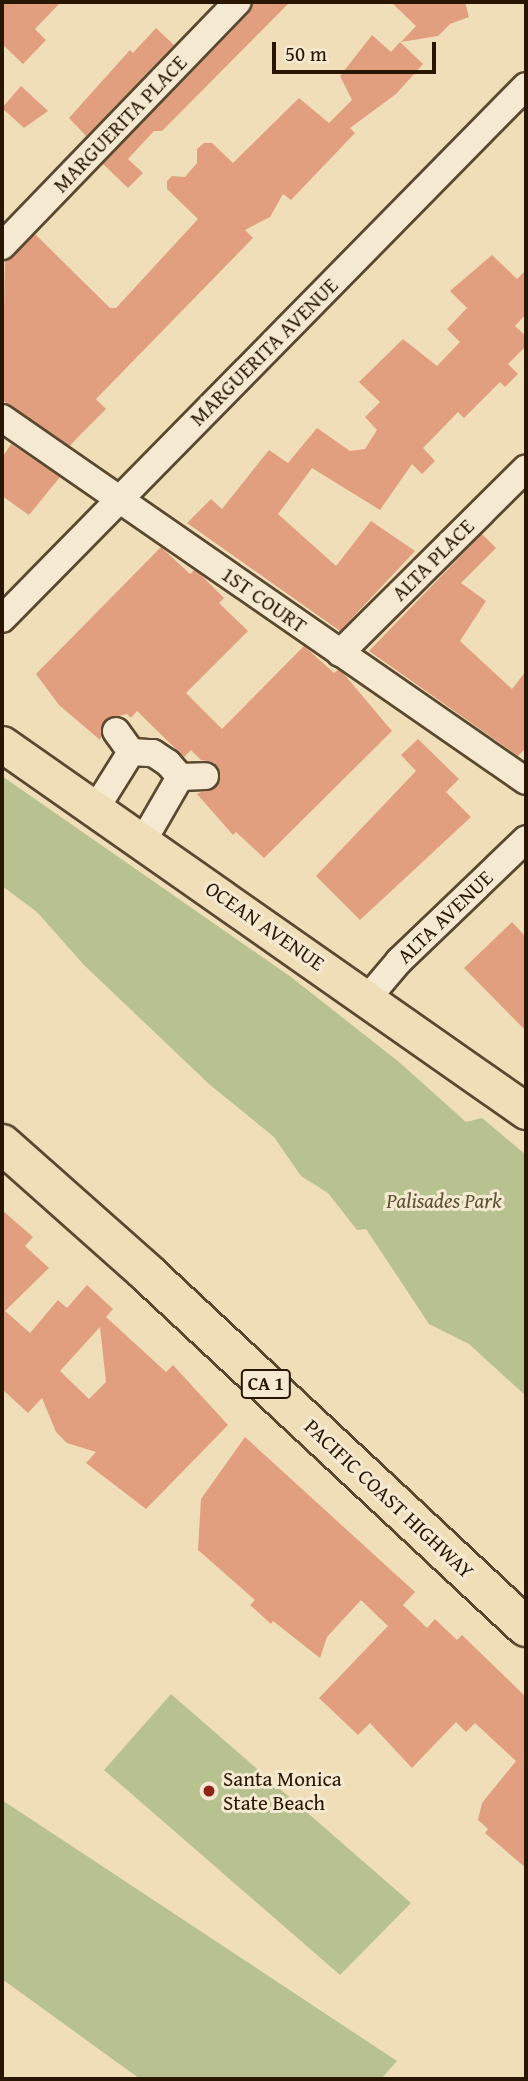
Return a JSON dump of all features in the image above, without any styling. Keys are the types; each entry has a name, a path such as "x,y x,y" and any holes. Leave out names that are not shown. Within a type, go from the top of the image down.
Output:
{"highway":[{"name":"PACIFIC COAST HIGHWAY","path":"2,1144 146,1272 526,1628"}],"main road":[{"name":"OCEAN AVENUE","path":"2,744 526,1111"}],"street":[{"name":"MARGUERITA PLACE","path":"2,246 238,2"},
{"name":"MARGUERITA AVENUE","path":"2,619 526,86"},
{"name":"1ST COURT","path":"2,418 526,781"},
{"name":"ALTA PLACE","path":"340,653 526,468"},
{"path":"116,730 131,752"},
{"path":"131,752 153,754 193,776 144,841"},
{"path":"96,808 131,752"},
{"name":"ALTA AVENUE","path":"367,999 399,961 526,839"}],"green space":[{"name":"Palisades Park","path":"2,776 291,977 399,1062 466,1122 482,1118 526,1155 526,1396 469,1344 429,1324 366,1229 357,1230 328,1193 301,1176 274,1137 209,1084 84,965 37,912 2,886"},
{"path":"171,1694 411,1903 340,1975 104,1770"},
{"path":"2,1800 397,2061 381,2079 140,2079 2,1979"}],"building":[{"path":"2,2 61,2 35,29 46,40 23,64 2,44"},
{"path":"253,2 290,2 162,131 154,131 128,159 143,173 128,188 103,164 249,13"},
{"path":"391,2 465,2 469,17 450,24 438,36 401,42 416,26"},
{"path":"156,28 174,45 86,136 69,118 130,50 133,53"},
{"path":"372,35 391,52 400,42 423,64 396,94 350,128 355,133 291,200 283,194 270,217 245,230 253,238 96,399 106,409 70,446 2,400 5,261 35,234 110,308 116,308 198,219 167,189 167,181 172,176 185,177 197,163 197,149 204,143 212,143 233,163 299,98 329,123 352,100 340,76"},
{"path":"21,86 48,111 24,128 2,108"},
{"path":"492,255 517,279 526,270 526,314 515,326 526,336 526,346 508,364 518,374 505,387 500,382 464,418 458,412 423,448 435,461 422,474 412,464 380,510 312,468 278,514 336,566 371,521 415,551 340,631 187,523 211,499 222,509 269,450 288,463 317,428 350,451 365,449 377,430 365,417 380,402 359,382 403,339 437,366 460,342 447,329 467,308 450,291"},
{"path":"11,444 60,477 29,515 2,496 2,458"},
{"path":"482,534 496,548 461,583 486,601 460,641 512,689 526,671 526,748 518,756 369,651"},
{"path":"161,547 190,574 194,570 201,575 224,598 219,603 248,631 186,693 222,729 304,646 334,673 338,670 343,673 392,731 264,858 236,832 233,835 197,794 219,783 219,768 213,762 201,760 191,750 184,757 137,711 131,718 127,714 106,719 100,740 59,705 36,674"},
{"path":"418,739 459,779 446,792 471,817 360,920 316,876 416,771 401,755"},
{"path":"512,922 526,937 526,1031 464,968"},
{"path":"2,1210 33,1237 25,1246 49,1268 5,1311 30,1333 58,1300 67,1308 87,1285 113,1309 106,1317 166,1372 173,1365 228,1425 146,1509 86,1463 96,1452 67,1443 56,1432 42,1398 28,1413 2,1389","holes":["100,1327 106,1382 89,1399 60,1371"]},
{"path":"245,1437 415,1592 403,1605 427,1628 435,1619 457,1640 462,1635 526,1697 526,1868 485,1833 488,1829 478,1820 482,1803 516,1761 475,1723 466,1732 456,1722 412,1768 370,1723 358,1735 319,1698 388,1626 361,1600 327,1637 320,1658 273,1621 271,1624 250,1605 255,1600 198,1550 201,1499"}],"place":[{"name":"Santa Monica State Beach","path":"209,1791"}]}
